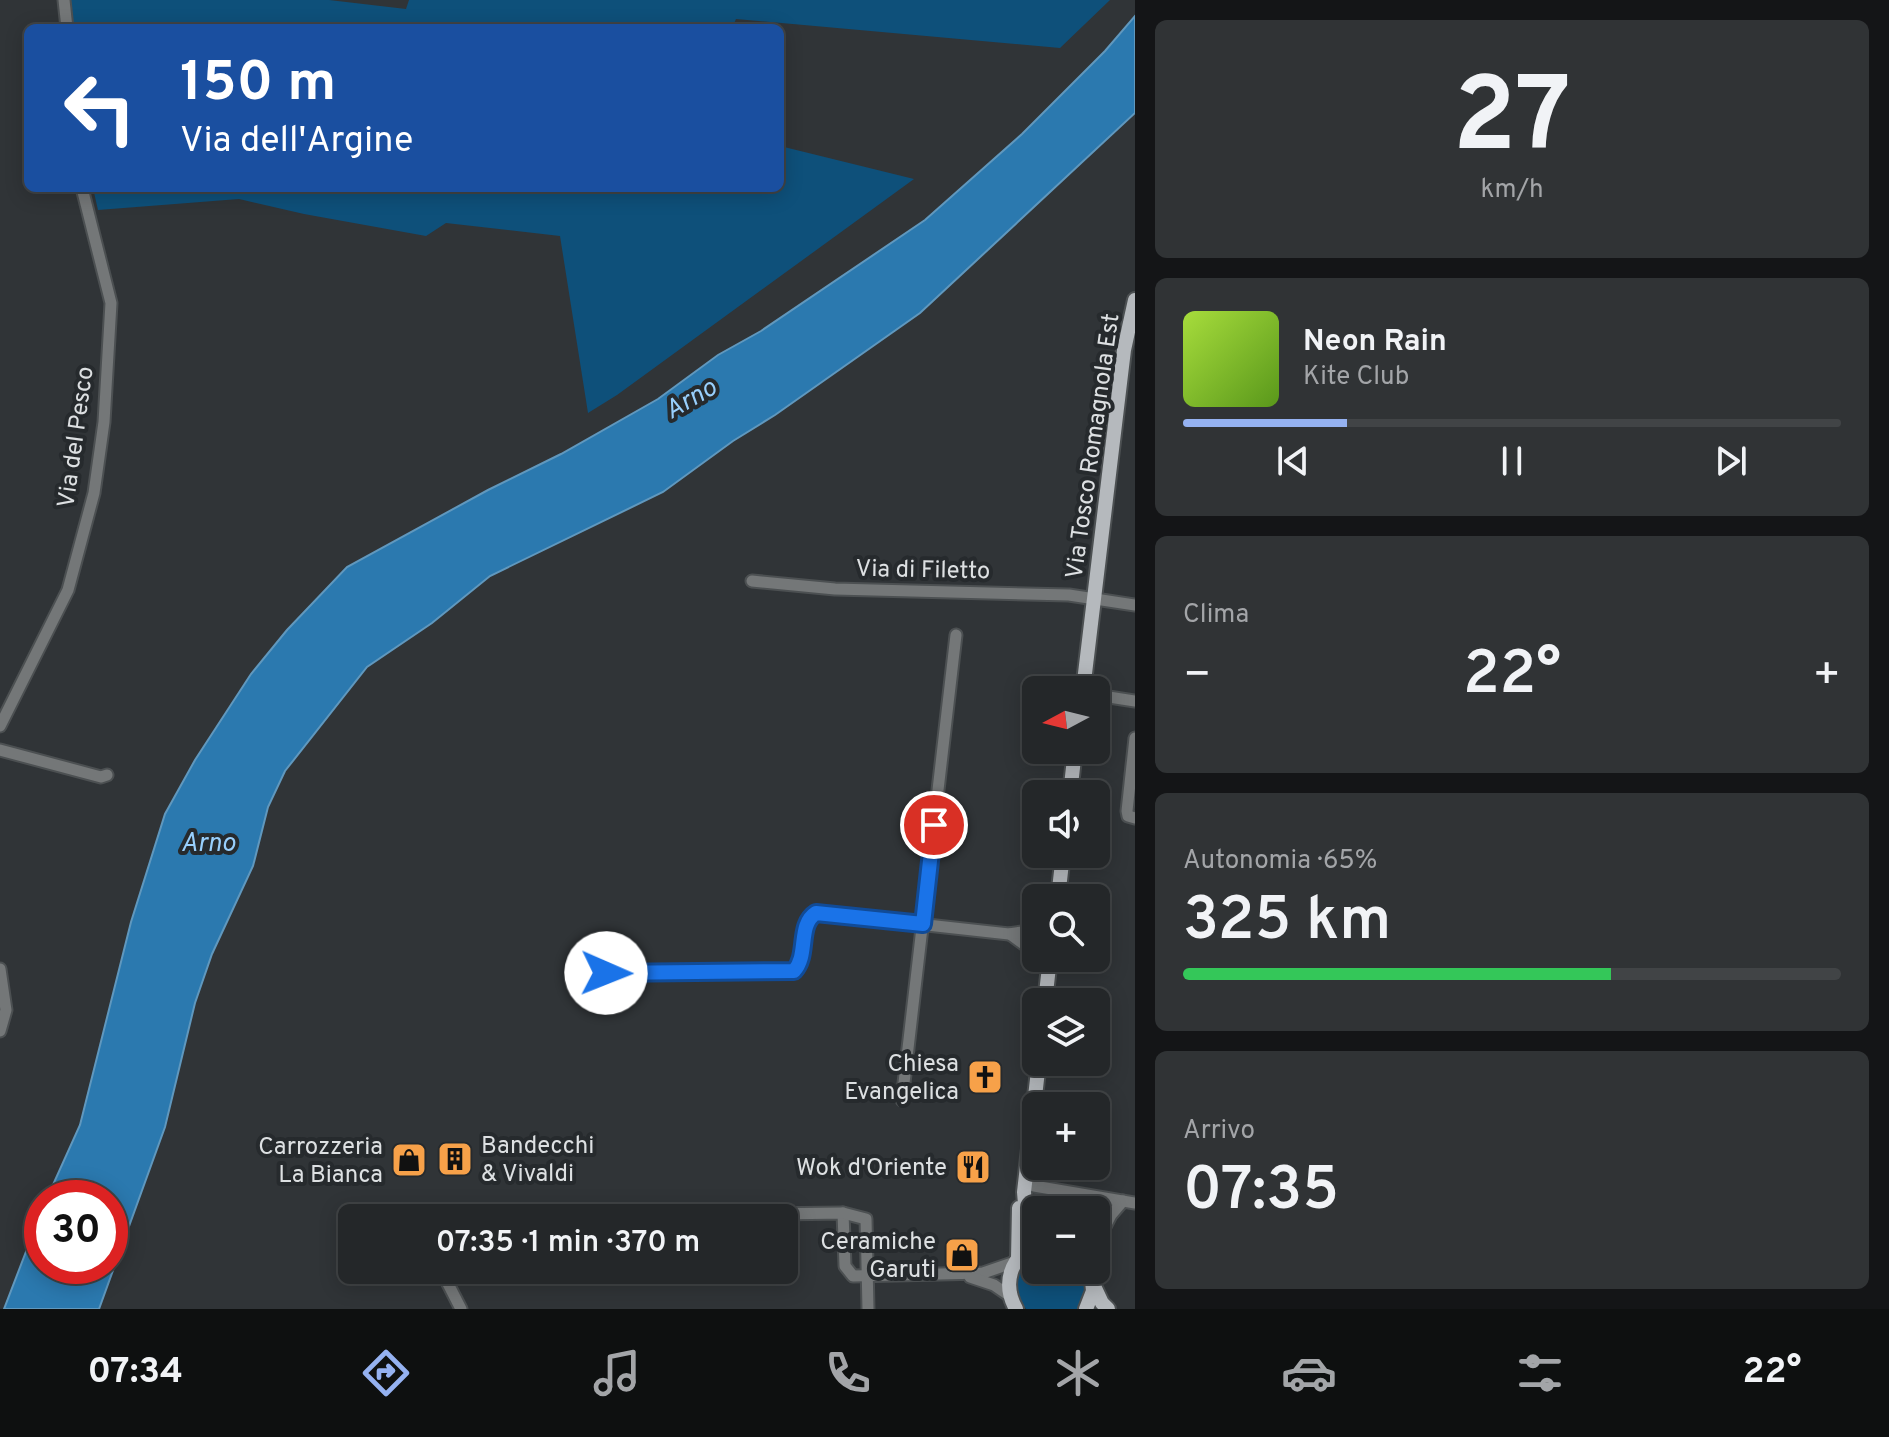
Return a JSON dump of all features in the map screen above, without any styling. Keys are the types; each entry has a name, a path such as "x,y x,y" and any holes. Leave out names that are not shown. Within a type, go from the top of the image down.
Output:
{"main road":[{"name":"Via Tosco Romagnola Est","path":"1085,676 1125,340 1135,300"},
{"path":"1047,988 1048,972"},
{"path":"1028,1196 1038,1076"},
{"path":"1012,1303 1010,1275 1016,1260 1019,1209 1029,1189"},
{"path":"1016,1260 1022,1256"},
{"path":"1086,1309 1092,1298 1092,1284"},
{"path":"1095,1284 1102,1303 1108,1309"}],"street":[{"path":"64,0 67,24"},
{"name":"Via del Pesco","path":"0,726 68,590 96,479 104,422 111,303 83,192"},
{"name":"Via di Filetto","path":"752,581 835,589 1029,593 1135,605"},
{"path":"902,1100 956,635"},
{"path":"1110,697 1135,701"},
{"path":"1135,738 1127,811 1128,816 1135,818"},
{"path":"0,750 101,777 107,775"},
{"path":"594,942 593,963 596,969 606,973 792,971 801,962 810,917 818,913 1009,934 1022,932"},
{"path":"1009,934 1022,942"},
{"path":"0,969 6,1010 0,1031"},
{"path":"1045,972 1047,985"},
{"path":"1029,1189 1129,1202"},
{"path":"1111,1215 1129,1202"},
{"path":"843,1213 845,1266 853,1276 994,1272 1016,1260"},
{"path":"798,1214 843,1213 866,1219 868,1309"},
{"path":"958,1275 987,1282 1012,1303"},
{"path":"448,1284 461,1309"}],"shaded area":[{"path":"69,0 329,0 406,9 409,0 1110,0 1060,48 736,19 734,24 72,24"},
{"path":"784,147 914,179 588,413 560,236 446,223 426,236 239,199 98,210 94,192 784,192"},
{"path":"1022,1267 1022,1284 1085,1284 1077,1309 1026,1309 1018,1293"}],"water":[{"name":"Arno","path":"1135,16 1135,113 920,313 663,492 490,576 432,623 367,667 285,771 268,807 253,866 212,954 195,1003 165,1127 128,1229 128,1180 55,1180 80,1125 131,922 165,814 195,760 251,674 287,630 347,567 658,399 718,355 761,331 925,220 1022,134 1105,51"},
{"name":"Arno","path":"24,1257 24,1284 108,1284 99,1309 4,1309"}],"place":[{"name":"Chiesa Evangelica","path":"985,1077"},
{"name":"Bandecchi & Vivaldi","path":"455,1159"},
{"name":"Carrozzeria La Bianca","path":"409,1160"},
{"name":"Wok d'Oriente","path":"973,1167"},
{"name":"Ceramiche Garuti","path":"962,1255"}],"route":[{"path":"606,973 794,971 801,962 808,921 816,913 923,924 934,825"}]}
